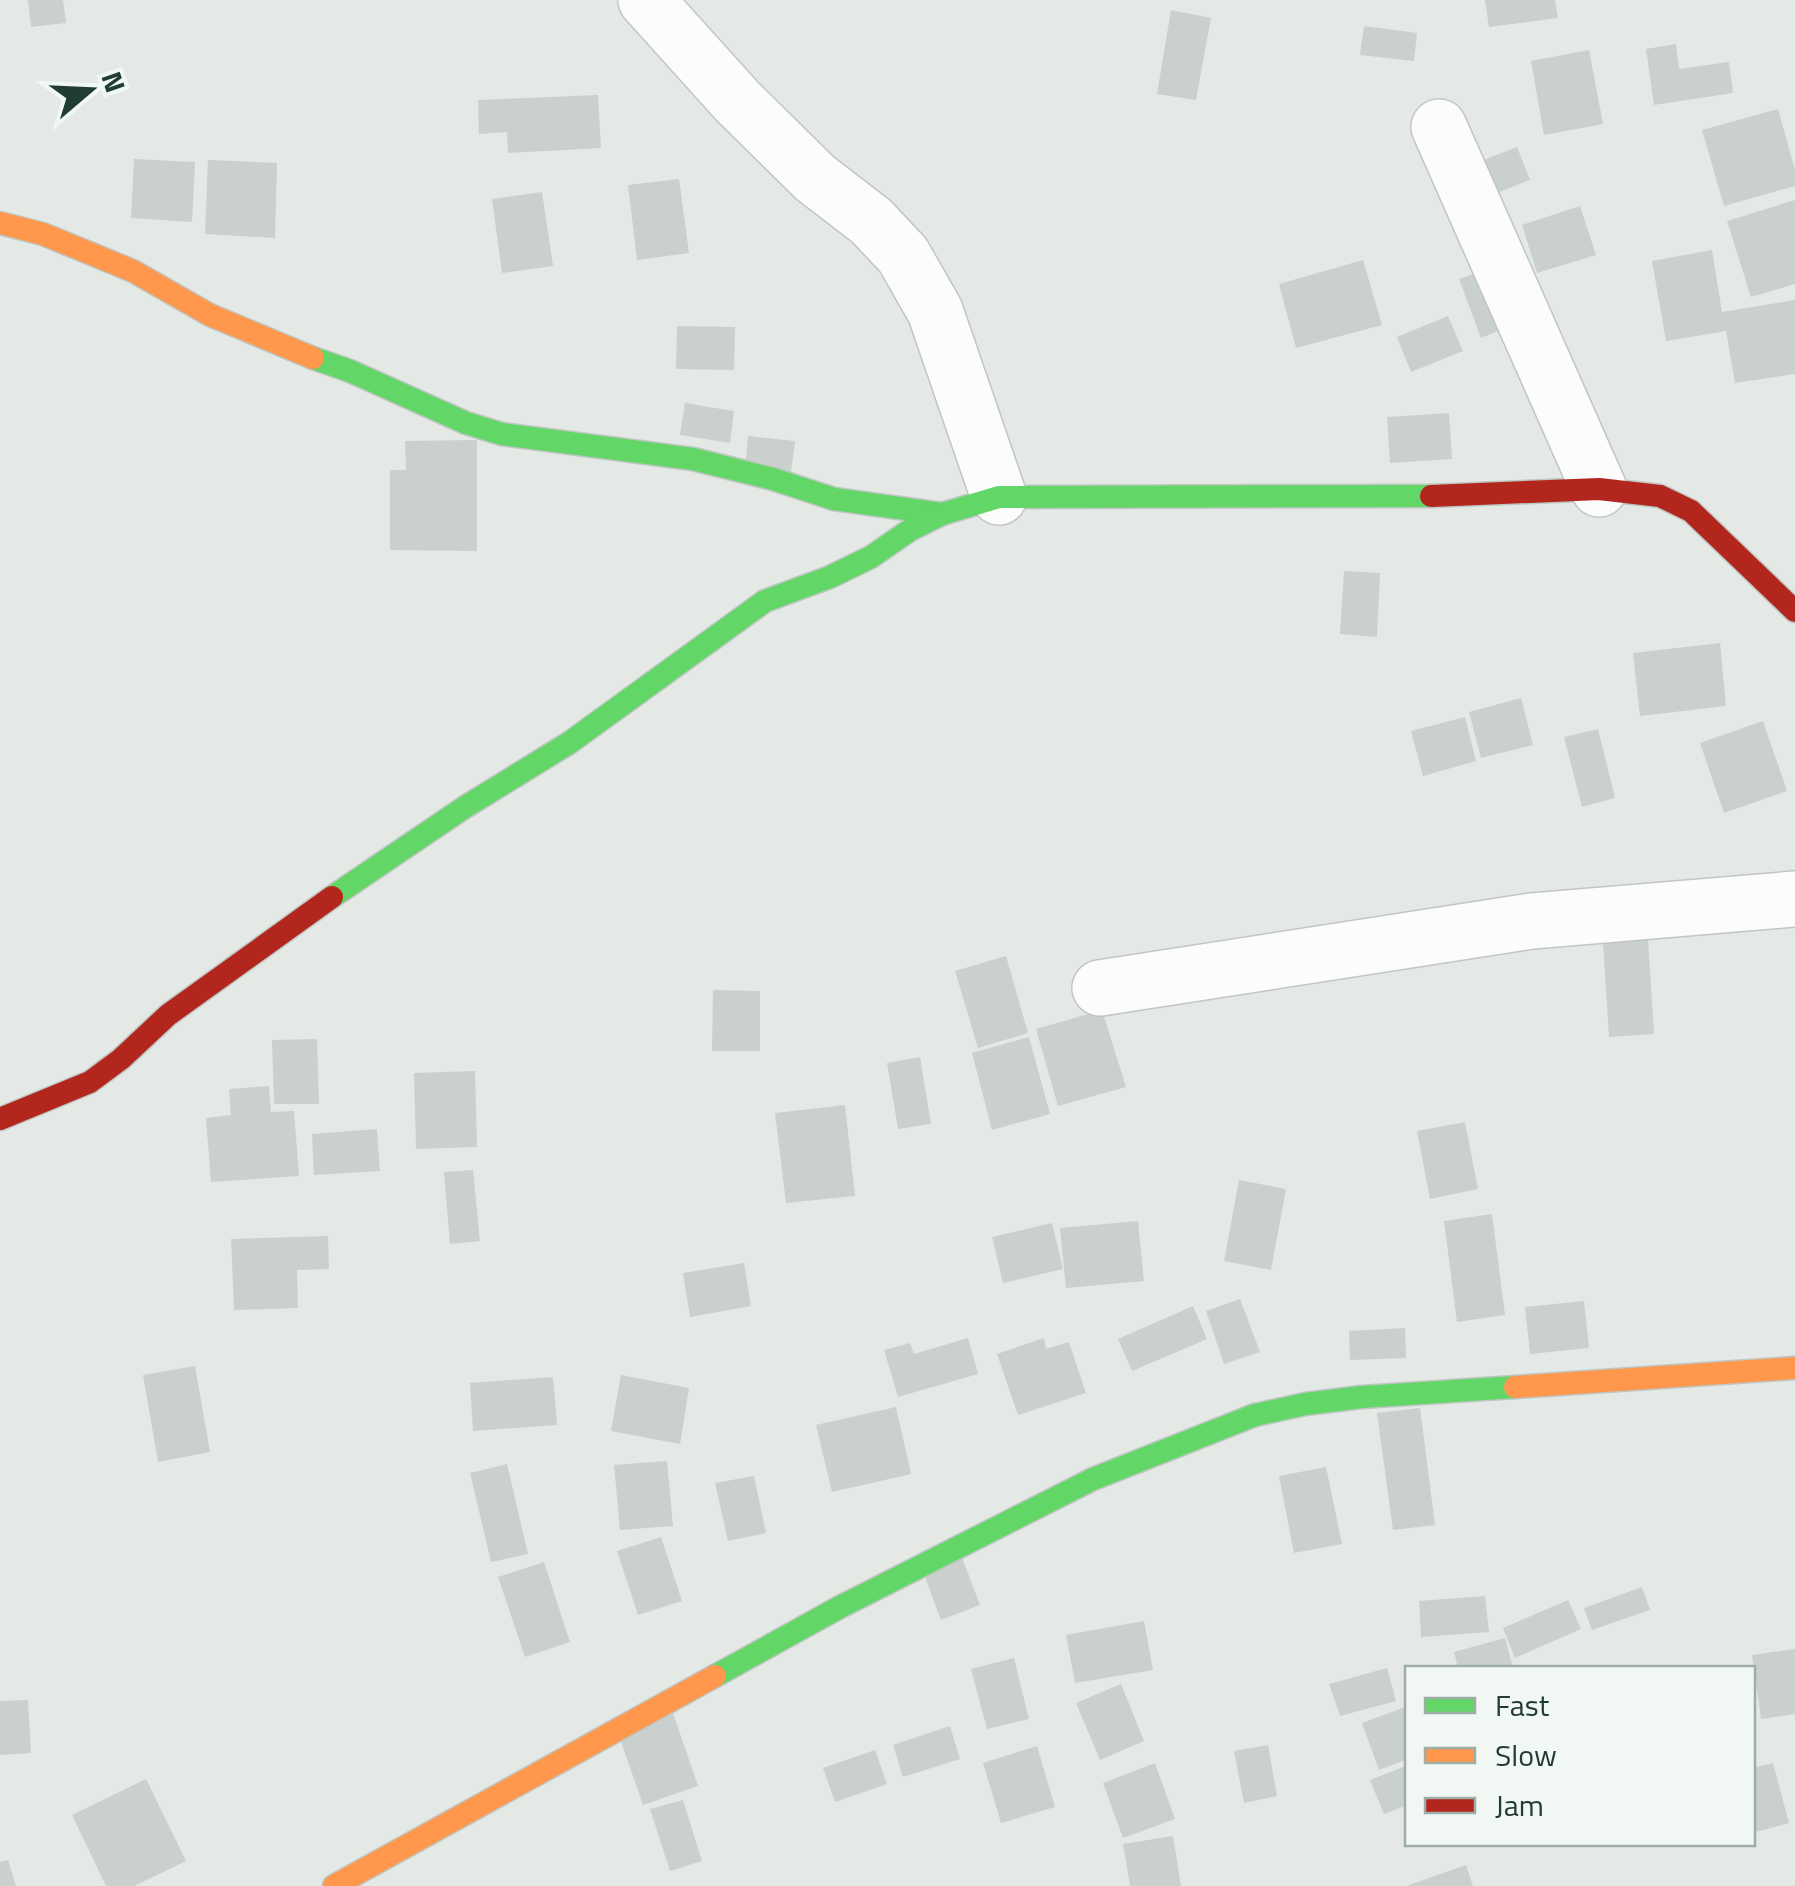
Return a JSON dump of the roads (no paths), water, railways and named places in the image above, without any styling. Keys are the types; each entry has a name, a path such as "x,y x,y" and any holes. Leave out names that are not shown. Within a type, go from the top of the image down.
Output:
{"street":[{"path":"646,0 737,102 815,178 871,221 904,255 934,311 998,497"},
{"path":"1439,127 1599,489"},
{"path":"0,223 43,234 134,271 210,314 278,346 350,371 502,434 693,459 834,499 942,514"},
{"path":"0,1119 90,1082 121,1060 168,1014 465,807 569,744 764,602 858,564 942,514 998,497 1438,496 1599,489 1660,496 1692,511 1795,611"},
{"path":"1100,988 1532,922 1795,899"},
{"path":"334,1886 857,1598 1093,1478 1255,1415 1362,1397 1795,1368"}]}
